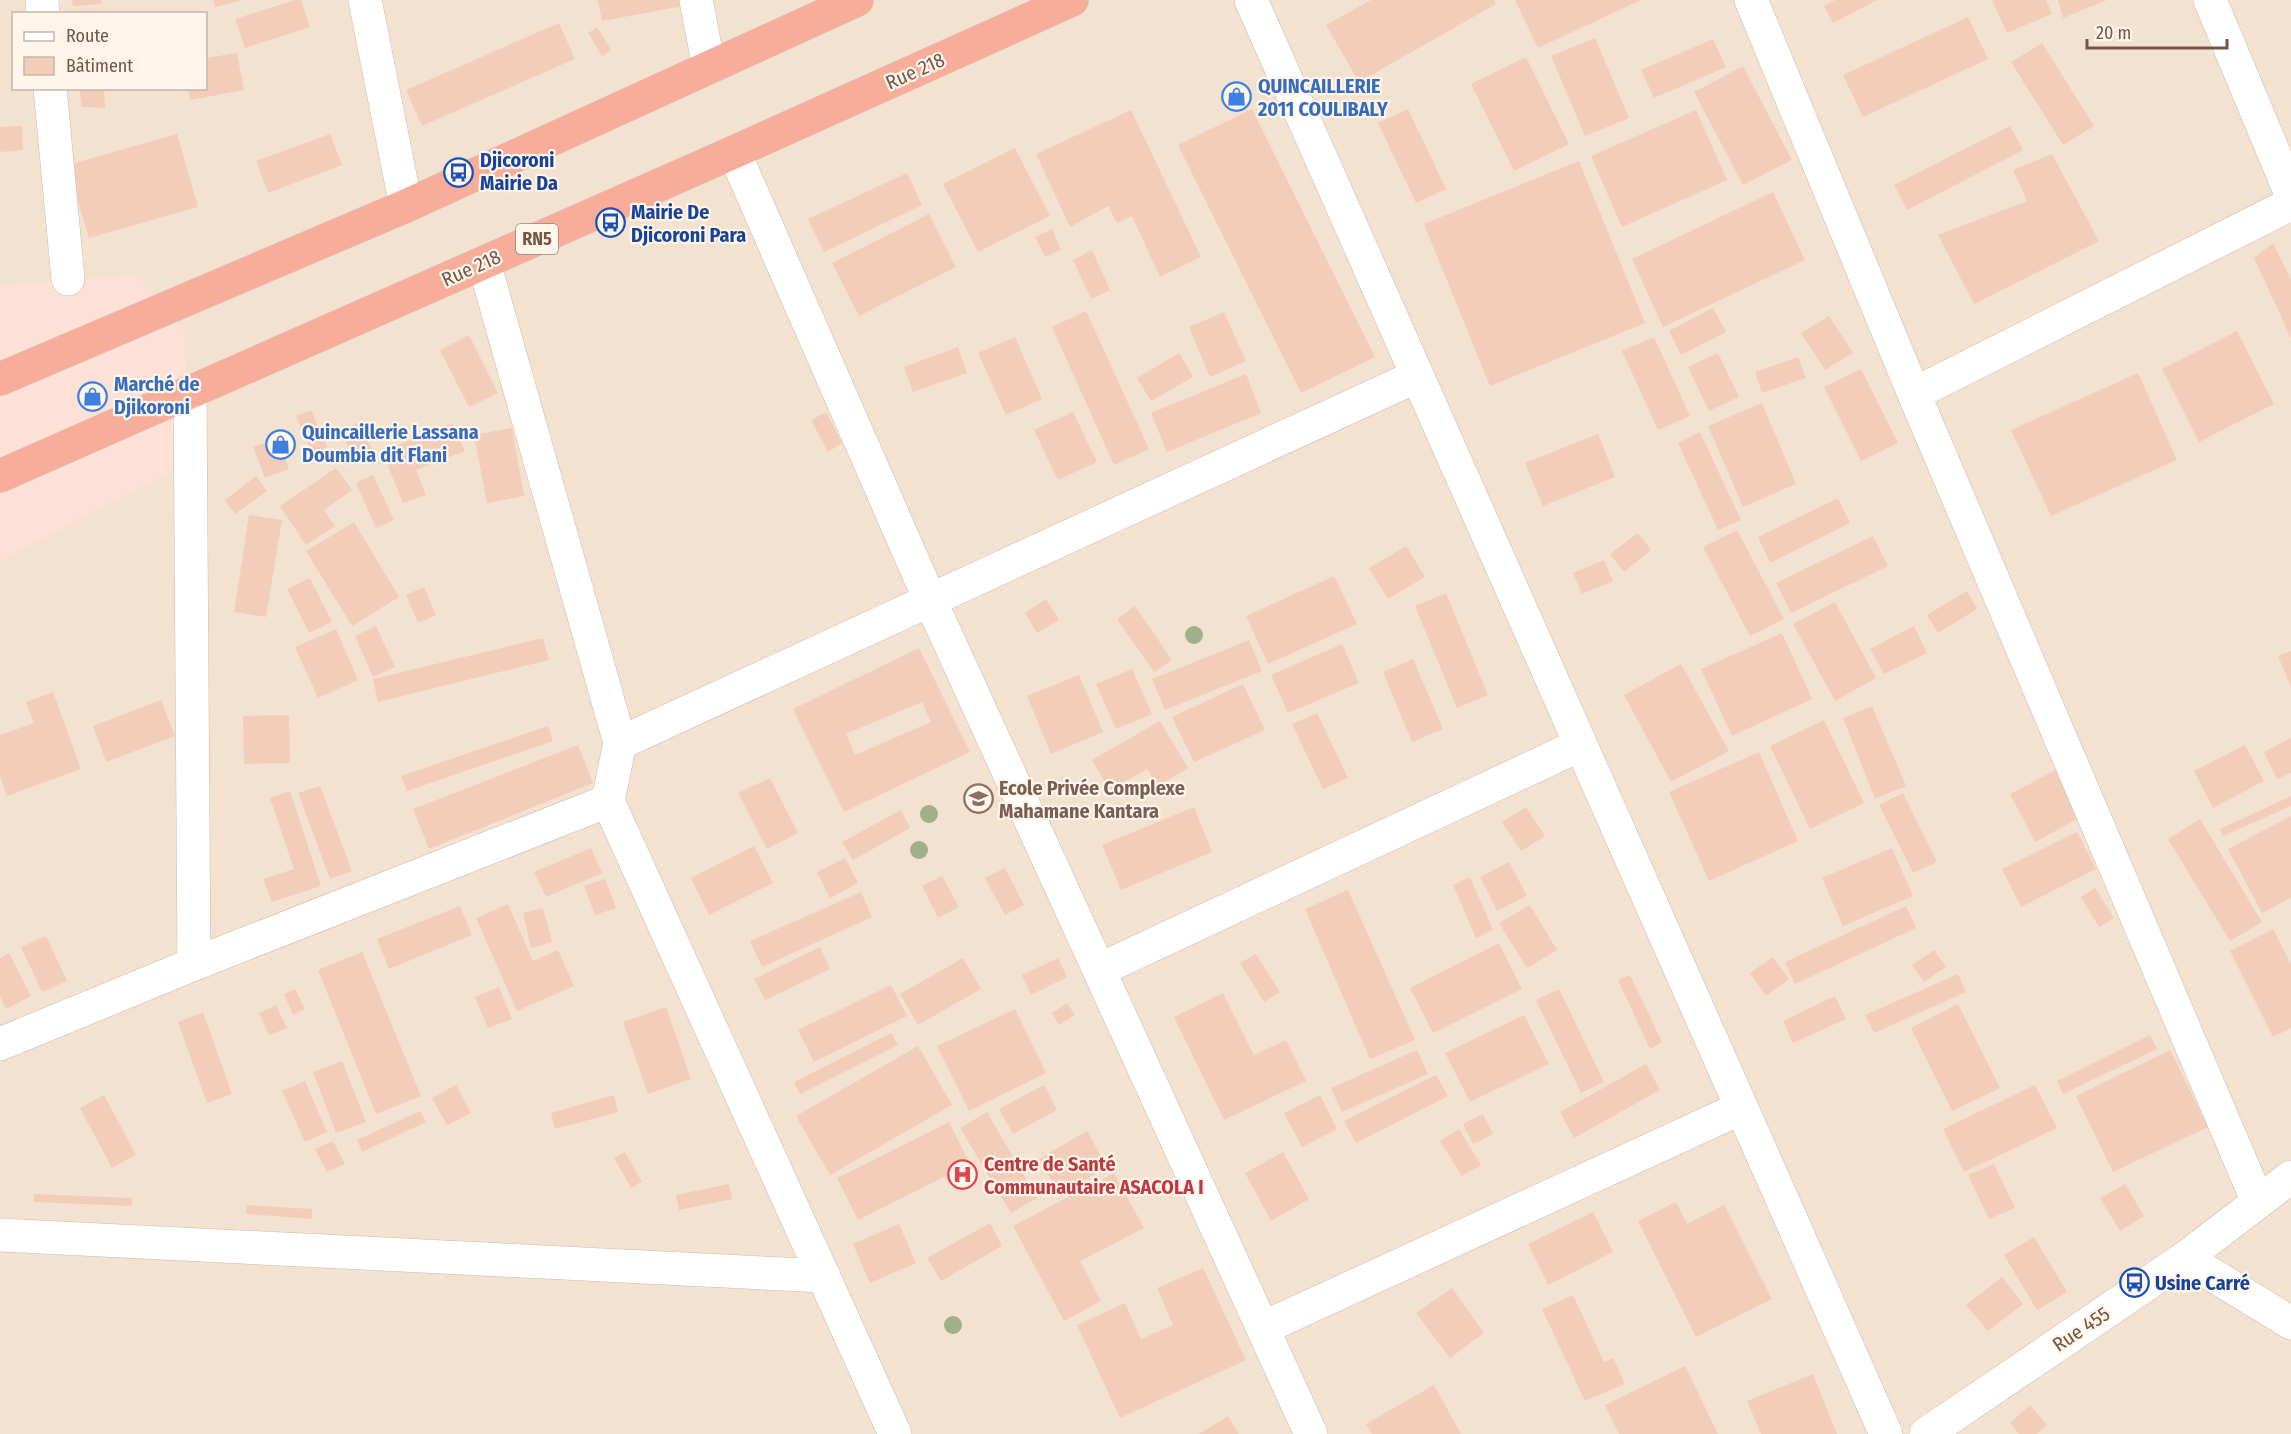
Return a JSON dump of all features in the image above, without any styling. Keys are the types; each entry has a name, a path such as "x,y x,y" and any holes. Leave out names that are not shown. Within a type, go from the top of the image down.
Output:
{"highway":[{"path":"0,379 406,206 857,0"},
{"name":"Rue 218","path":"0,476 1072,0"}],"street":[{"path":"365,0 406,206"},
{"path":"696,0 710,67"},
{"path":"1251,0 1886,1434"},
{"path":"1751,0 1914,394 2258,1202"},
{"path":"2210,0 2291,194"},
{"path":"50,90 68,279"},
{"path":"734,152 930,600 1311,1434"},
{"path":"1914,394 2291,204"},
{"path":"484,263 620,743 608,801 895,1434"},
{"path":"620,743 1417,376"},
{"path":"190,393 195,964"},
{"path":"1099,970 1580,745"},
{"path":"0,1044 195,964 608,801"},
{"path":"1263,1328 1741,1108"},
{"name":"Rue 455","path":"1926,1434 2185,1258 2291,1177"},
{"path":"0,1235 824,1276"},
{"path":"2185,1258 2291,1323"}],"shaded area":[{"path":"0,0 2291,0 2291,1434 0,1434"},
{"name":"Marché de Djikoroni","path":"137,276 184,331 190,462 0,561 0,286 68,279"}],"building":[{"path":"72,0 101,0 102,4 73,6"},
{"path":"213,0 240,0 240,1 215,7"},
{"path":"301,0 310,27 245,48 235,19"},
{"path":"598,0 682,0 683,6 602,21"},
{"path":"1371,0 1494,0 1496,4 1359,82 1326,25"},
{"path":"1515,0 1641,0 1538,48"},
{"path":"1835,0 1877,0 1833,23 1824,6"},
{"path":"1992,0 2046,0 2052,14 2007,33"},
{"path":"2058,0 2107,0 2063,18"},
{"path":"1968,17 1988,59 1863,117 1843,75"},
{"path":"559,23 575,59 422,126 406,90"},
{"path":"597,27 611,50 602,56 588,33"},
{"path":"1595,38 1629,118 1585,136 1551,56"},
{"path":"1713,39 1726,67 1654,98 1641,70"},
{"path":"2042,43 2094,126 2063,145 2011,62"},
{"path":"237,53 244,90 190,100 188,90 207,90 207,58"},
{"path":"1526,57 1569,144 1514,171 1471,84"},
{"path":"1743,66 1792,160 1743,185 1694,92"},
{"path":"79,90 104,90 105,108 82,107"},
{"path":"1252,109 1375,357 1301,393 1178,145"},
{"path":"1408,109 1446,189 1416,203 1378,123"},
{"path":"1131,110 1201,257 1160,277 1132,216 1117,223 1108,206 1070,227 1036,154"},
{"path":"1696,110 1727,180 1622,227 1591,156"},
{"path":"22,126 23,150 0,152 0,127"},
{"path":"2010,126 2023,150 1907,210 1894,185"},
{"path":"177,134 198,207 89,238 67,165"},
{"path":"330,134 342,165 268,193 256,161"},
{"path":"1015,148 1050,216 978,252 943,184"},
{"path":"2052,154 2099,241 1974,304 1938,235 2027,201 2013,170"},
{"path":"1579,161 1645,323 1490,386 1424,224"},
{"path":"907,173 922,205 824,252 808,219"},
{"path":"1773,192 1805,260 1663,327 1632,259"},
{"path":"929,214 956,267 859,316 832,263"},
{"path":"1052,229 1061,250 1045,257 1035,237"},
{"path":"2273,243 2291,279 2291,338 2254,258"},
{"path":"1092,250 1110,290 1091,299 1073,260"},
{"path":"1713,308 1726,332 1681,355 1669,331"},
{"path":"1086,311 1149,449 1114,465 1052,327"},
{"path":"1224,312 1246,361 1210,377 1189,327"},
{"path":"1829,316 1853,353 1825,370 1801,333"},
{"path":"2237,331 2274,404 2199,442 2162,369"},
{"path":"469,335 498,393 469,407 440,350"},
{"path":"1015,337 1042,399 1006,415 978,353"},
{"path":"1654,337 1690,416 1658,430 1622,351"},
{"path":"958,347 967,373 913,392 904,367"},
{"path":"1179,353 1193,377 1151,401 1137,378"},
{"path":"1718,353 1739,397 1709,411 1688,367"},
{"path":"1798,357 1806,378 1762,393 1755,372"},
{"path":"1861,369 1898,443 1861,461 1824,387"},
{"path":"2138,373 2177,460 2051,516 2011,430"},
{"path":"1246,374 1261,413 1167,452 1151,413"},
{"path":"1762,403 1796,484 1743,507 1708,426"},
{"path":"311,410 327,447 312,453 296,416"},
{"path":"826,412 842,443 828,452 811,420"},
{"path":"1073,412 1097,462 1058,480 1034,430"},
{"path":"357,423 373,450 356,460 340,433"},
{"path":"453,423 465,451 416,470 426,495 403,503 382,451"},
{"path":"512,428 524,496 487,503 474,435"},
{"path":"1700,432 1741,520 1718,530 1678,443"},
{"path":"1598,434 1615,477 1543,506 1525,463"},
{"path":"278,438 289,469 265,478 253,447"},
{"path":"336,468 352,490 324,510 335,526 306,545 280,506"},
{"path":"373,475 394,520 376,528 356,483"},
{"path":"256,476 267,491 235,514 225,500"},
{"path":"1838,498 1850,523 1770,563 1758,537"},
{"path":"249,515 282,520 266,617 234,612"},
{"path":"354,522 399,597 352,626 306,551"},
{"path":"1737,530 1784,619 1750,636 1703,547"},
{"path":"1638,533 1651,550 1624,572 1610,554"},
{"path":"1873,536 1888,566 1791,613 1776,583"},
{"path":"1406,546 1425,577 1388,599 1369,568"},
{"path":"1604,560 1613,581 1582,594 1573,573"},
{"path":"1334,576 1357,624 1268,664 1246,616"},
{"path":"310,578 332,622 309,633 287,589"},
{"path":"424,587 436,615 418,623 406,595"},
{"path":"1967,591 1977,609 1938,633 1927,615"},
{"path":"1446,593 1488,695 1457,708 1415,606"},
{"path":"1046,599 1059,620 1037,633 1025,613"},
{"path":"1835,602 1876,678 1835,701 1793,624"},
{"path":"1135,606 1172,660 1154,672 1117,619"},
{"path":"376,626 395,667 373,677 355,636"},
{"path":"1914,626 1927,653 1884,674 1870,649"},
{"path":"336,629 358,680 318,698 295,647"},
{"path":"1782,633 1812,699 1732,736 1701,669"},
{"path":"543,638 549,660 378,702 373,679"},
{"path":"1249,640 1262,671 1165,710 1152,679"},
{"path":"1342,644 1359,683 1288,713 1271,675"},
{"path":"919,648 970,752 844,812 793,709","holes":["922,702 931,722 855,755 846,734"]},
{"path":"2291,651 2291,687 2278,656"},
{"path":"1413,659 1443,729 1412,742 1383,672"},
{"path":"1681,664 1729,751 1671,782 1624,695"},
{"path":"1132,669 1152,714 1116,729 1096,684"},
{"path":"1079,675 1103,732 1051,754 1027,696"},
{"path":"1243,684 1265,730 1194,762 1172,717"},
{"path":"53,692 81,769 7,796 0,776 0,735 34,723 26,702"},
{"path":"161,700 175,736 106,762 93,726"},
{"path":"1872,706 1906,786 1875,799 1843,718"},
{"path":"1317,713 1348,778 1323,789 1292,724"},
{"path":"289,715 290,763 244,764 243,716"},
{"path":"1824,720 1864,803 1810,829 1770,746"},
{"path":"1160,721 1188,768 1158,786 1147,769 1110,790 1092,760"},
{"path":"548,726 553,741 407,791 401,776"},
{"path":"2291,738 2291,773 2277,779 2264,752"},
{"path":"578,745 593,783 429,849 413,809"},
{"path":"2245,745 2264,781 2213,808 2194,771"},
{"path":"1759,752 1798,841 1709,881 1669,792"},
{"path":"2058,769 2083,816 2035,842 2010,794"},
{"path":"770,778 798,833 767,849 738,793"},
{"path":"320,786 352,871 330,879 298,793"},
{"path":"290,791 321,886 272,902 263,879 294,869 270,798"},
{"path":"1903,793 1937,862 1913,873 1879,805"},
{"path":"2291,796 2291,806 2223,836 2220,829"},
{"path":"1194,807 1212,852 1121,890 1102,845"},
{"path":"1526,807 1545,836 1521,851 1502,822"},
{"path":"901,810 910,828 853,860 842,842"},
{"path":"2291,816 2291,898 2262,913 2228,849"},
{"path":"2200,819 2262,922 2230,941 2168,839"},
{"path":"2077,832 2096,869 2021,907 2002,869"},
{"path":"754,846 773,883 709,915 691,878"},
{"path":"591,848 602,873 546,897 534,872"},
{"path":"1892,848 1913,896 1843,926 1822,878"},
{"path":"845,858 858,883 830,898 817,872"},
{"path":"1509,862 1527,896 1497,911 1480,877"},
{"path":"1005,868 1024,905 1005,915 985,878"},
{"path":"942,876 959,907 938,918 922,886"},
{"path":"1470,877 1493,930 1476,938 1453,885"},
{"path":"605,879 616,908 595,915 584,886"},
{"path":"2095,888 2114,918 2099,927 2081,897"},
{"path":"1348,890 1415,1040 1370,1059 1305,909"},
{"path":"861,892 872,917 762,967 750,941"},
{"path":"508,904 533,961 558,950 574,986 517,1011 476,918"},
{"path":"1530,905 1557,950 1527,968 1499,923"},
{"path":"460,906 472,935 389,969 377,939"},
{"path":"1906,906 1916,928 1795,984 1785,962"},
{"path":"543,908 552,942 531,948 523,913"},
{"path":"2273,929 2291,964 2291,1028 2273,1037 2230,951"},
{"path":"46,936 67,981 42,992 21,947"},
{"path":"1499,943 1522,989 1433,1033 1410,988"},
{"path":"820,947 830,969 765,1000 754,979"},
{"path":"1934,950 1946,967 1924,982 1912,965"},
{"path":"362,952 421,1096 376,1114 318,970"},
{"path":"9,953 31,996 6,1009 0,997 0,958"},
{"path":"1256,954 1280,992 1264,1002 1240,963"},
{"path":"1773,957 1789,979 1766,996 1750,973"},
{"path":"963,958 981,989 918,1025 900,994"},
{"path":"1058,958 1067,977 1031,995 1022,975"},
{"path":"1958,974 1966,992 1874,1033 1865,1015"},
{"path":"1630,975 1662,1042 1650,1049 1618,980"},
{"path":"891,985 907,1016 814,1062 798,1030"},
{"path":"499,987 512,1019 488,1028 475,997"},
{"path":"295,989 305,1009 293,1015 284,994"},
{"path":"1559,989 1604,1082 1581,1093 1536,1000"},
{"path":"1223,993 1254,1055 1286,1040 1306,1081 1224,1120 1174,1017"},
{"path":"1835,996 1846,1019 1793,1043 1783,1021"},
{"path":"1067,1003 1075,1015 1059,1025 1052,1013"},
{"path":"1958,1004 2000,1088 1952,1111 1911,1028"},
{"path":"276,1005 287,1028 269,1035 259,1013"},
{"path":"666,1007 691,1079 648,1094 623,1022"},
{"path":"1015,1009 1046,1073 969,1111 937,1046"},
{"path":"203,1012 232,1094 207,1103 178,1022"},
{"path":"1524,1015 1549,1064 1470,1102 1445,1053"},
{"path":"891,1033 898,1045 800,1094 794,1082"},
{"path":"2150,1035 2157,1049 2063,1094 2057,1081"},
{"path":"918,1046 952,1105 830,1175 796,1116"},
{"path":"1417,1050 1428,1074 1342,1112 1331,1088"},
{"path":"2170,1050 2208,1127 2113,1172 2076,1096"},
{"path":"342,1061 366,1122 336,1133 313,1072"},
{"path":"1646,1064 1660,1090 1574,1138 1560,1112"},
{"path":"1436,1075 1448,1096 1356,1143 1344,1121"},
{"path":"305,1081 327,1132 305,1142 282,1091"},
{"path":"456,1085 471,1113 447,1125 432,1098"},
{"path":"1044,1085 1057,1110 1013,1134 999,1109"},
{"path":"2035,1085 2057,1128 1964,1172 1943,1129"},
{"path":"104,1095 136,1155 112,1168 80,1108"},
{"path":"614,1095 618,1112 555,1129 551,1113"},
{"path":"1320,1095 1337,1129 1302,1147 1284,1113"},
{"path":"420,1111 426,1122 362,1152 357,1140"},
{"path":"987,1112 1037,1198 1011,1213 960,1128"},
{"path":"1483,1114 1493,1134 1473,1144 1463,1124"},
{"path":"949,1122 970,1164 858,1220 837,1178"},
{"path":"1459,1129 1481,1165 1462,1176 1440,1141"},
{"path":"1087,1131 1107,1167 1060,1195 1039,1159"},
{"path":"333,1141 345,1164 327,1172 315,1149"},
{"path":"625,1152 642,1182 631,1188 614,1158"},
{"path":"1283,1152 1309,1199 1271,1221 1245,1173"},
{"path":"1994,1164 2015,1208 1989,1219 1968,1175"},
{"path":"1114,1173 1144,1228 1080,1261 1101,1301 1064,1321 1013,1226"},
{"path":"729,1184 732,1199 679,1210 676,1195"},
{"path":"2125,1184 2144,1216 2120,1231 2100,1198"},
{"path":"34,1194 132,1198 132,1206 34,1202"},
{"path":"1676,1202 1687,1224 1724,1205 1772,1299 1696,1337 1638,1221"},
{"path":"247,1205 312,1209 312,1219 246,1214"},
{"path":"1593,1212 1613,1252 1548,1285 1528,1244"},
{"path":"990,1223 1002,1246 941,1281 927,1258"},
{"path":"899,1224 916,1263 870,1283 853,1244"},
{"path":"2034,1237 2067,1292 2037,1310 2004,1255"},
{"path":"1203,1268 1246,1360 1120,1418 1077,1325 1125,1303 1141,1339 1173,1325 1157,1288"},
{"path":"2002,1277 2023,1304 1988,1331 1966,1305"},
{"path":"1452,1288 1484,1333 1450,1358 1416,1313"},
{"path":"1573,1295 1604,1362 1613,1358 1625,1384 1585,1401 1542,1309"},
{"path":"1685,1366 1718,1434 1619,1434 1605,1405"},
{"path":"1813,1374 1837,1434 1761,1434 1747,1401"},
{"path":"1434,1385 1461,1434 1372,1434 1366,1424"},
{"path":"2030,1405 2047,1425 2037,1434 2019,1434 2010,1423"},
{"path":"1228,1416 1239,1434 1199,1434"}],"place":[{"name":"QUINCAILLERIE 2011 COULIBALY","path":"1237,97"},
{"name":"Djicoroni Mairie Da","path":"459,172"},
{"name":"Mairie De Djicoroni Para","path":"610,223"},
{"name":"Marché de Djikoroni","path":"93,396"},
{"name":"Quincaillerie Lassana Doumbia dit Flani","path":"281,444"},
{"name":"Ecole Privée Complexe Mahamane Kantara","path":"978,799"},
{"name":"Centre de Santé Communautaire ASACOLA I","path":"963,1175"},
{"name":"Usine Carré","path":"2134,1283"}]}
